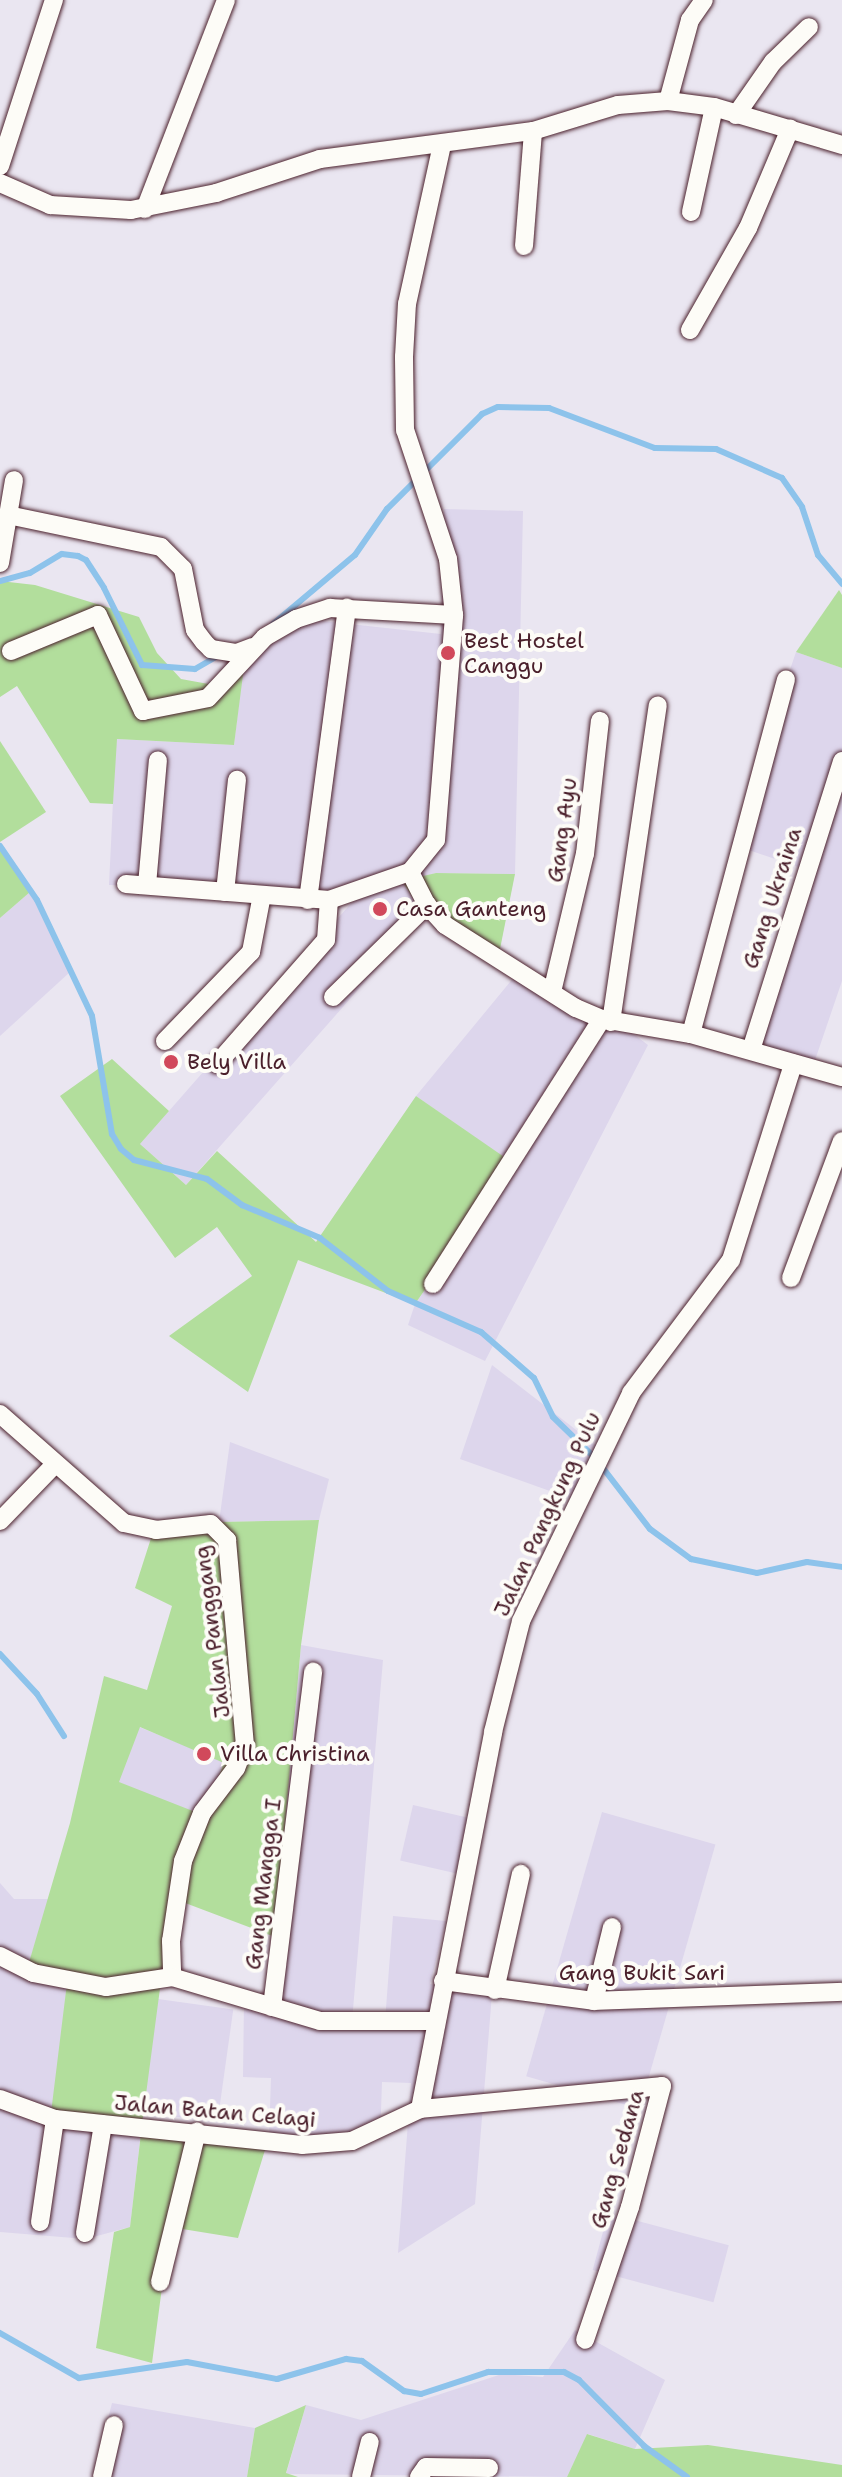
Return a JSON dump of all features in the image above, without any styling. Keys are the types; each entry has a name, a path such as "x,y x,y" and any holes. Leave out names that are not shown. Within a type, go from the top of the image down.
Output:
{"street":[{"path":"0,166 54,0"},
{"path":"145,209 226,0"},
{"path":"668,101 690,20 704,0"},
{"path":"736,115 773,62 809,27"},
{"path":"0,183 50,205 109,212 145,209 216,193 320,159 533,131 618,105 668,101 714,107 842,145"},
{"path":"691,212 714,107"},
{"path":"690,330 748,228 790,129"},
{"path":"524,246 533,131"},
{"path":"126,884 329,900 410,872 436,840 454,615 448,559 405,430 407,304 442,145"},
{"path":"0,563 14,480"},
{"path":"8,515 161,547 183,569 195,630 211,649 237,653 253,647 296,619 347,608 454,615"},
{"path":"308,900 347,608"},
{"path":"11,651 98,615 143,711 208,698 253,647"},
{"path":"691,1034 786,679"},
{"path":"433,1284 607,1020 658,705"},
{"name":"Gang Ayu","path":"552,992 585,854 600,721"},
{"path":"147,885 158,760"},
{"name":"Gang Ukraina","path":"751,1050 842,761"},
{"path":"225,892 237,780"},
{"path":"410,872 427,905 445,925 552,992 607,1020 691,1034 842,1077"},
{"path":"165,1041 251,952 262,895"},
{"path":"217,1064 326,940 329,900"},
{"path":"333,997 427,905"},
{"name":"Jalan Pangkung Pulu","path":"420,2109 508,1659 521,1621 631,1393 731,1260 793,1064"},
{"path":"791,1278 842,1141"},
{"name":"Jalan Panggang","path":"0,1414 54,1465 124,1523 156,1530 211,1524 227,1540 245,1745 236,1768 202,1813 188,1847 174,1910 172,1977"},
{"path":"0,1521 54,1465"},
{"name":"Gang Mangga I","path":"272,2007 313,1671"},
{"path":"495,1990 521,1874"},
{"path":"594,2001 612,1927"},
{"path":"0,1956 33,1973 93,1985 126,1987 172,1977 320,2021 436,2021"},
{"name":"Gang Bukit Sari","path":"443,1981 594,2001 842,1992"},
{"name":"Gang Sedana","path":"420,2109 662,2086 634,2193 585,2340"},
{"name":"Jalan Batan Celagi","path":"1,2104 55,2119 328,2145 373,2133 420,2109"},
{"path":"40,2222 55,2119"},
{"path":"85,2233 103,2124"},
{"path":"160,2282 197,2131"},
{"path":"102,2477 114,2425"},
{"path":"361,2477 370,2442"},
{"path":"419,2477 426,2467 489,2468"}],"shaded area":[{"path":"444,509 523,511 515,874 436,873 403,882 424,915 186,1185 140,1144 361,892 109,885 116,739 234,745 244,660 285,617 441,634"},
{"path":"796,652 842,668 842,981 812,1069 745,1038 807,870 731,844"},
{"path":"30,892 70,972 0,1036 0,918"},
{"path":"515,976 551,1004 602,1010 648,1045 485,1361 408,1325 415,1304 513,1164 416,1096"},
{"path":"492,1365 606,1453 575,1500 460,1459"},
{"path":"230,1442 329,1479 319,1520 219,1522"},
{"path":"301,1645 383,1660 352,2021 385,2021 393,1916 446,1921 430,1984 492,1994 475,2204 398,2253 411,2083 382,2082 380,2140 269,2137 271,2078 243,2077 244,2002 268,2015"},
{"path":"139,1727 224,1761 202,1816 117,1782"},
{"path":"413,1805 470,1818 458,1874 400,1861"},
{"path":"602,1812 715,1845 640,2109 526,2076"},
{"path":"0,1883 14,1899 49,1899 25,1976 67,1982 141,2132 130,2227 86,2239 0,2232"},
{"path":"158,1999 233,2010 217,2122 142,2112"},
{"path":"608,2213 729,2245 713,2302 593,2270"},
{"path":"575,2330 665,2380 635,2449 588,2434 567,2477 286,2474 306,2405 361,2420 502,2374 543,2377"},
{"path":"112,2403 255,2428 247,2477 93,2477"}],"green space":[{"path":"0,581 35,585 139,617 157,653 181,679 214,685 244,667 234,745 117,739 113,804 90,803 17,686 0,697"},
{"path":"839,590 842,595 842,668 796,652"},
{"path":"0,741 46,812 0,842"},
{"path":"0,845 30,892 0,918"},
{"path":"436,873 515,874 497,964 424,915 402,881"},
{"path":"112,1059 169,1111 140,1144 186,1185 217,1151 316,1242 416,1096 513,1163 415,1304 298,1260 248,1392 169,1336 252,1276 217,1227 175,1258 60,1096"},
{"path":"319,1520 301,1645 275,1937 172,1898 141,2132 269,2137 238,2238 170,2227 152,2363 96,2348 114,2232 130,2227 141,2133 50,2121 67,1983 25,1976 70,1823 104,1676 147,1690 172,1606 135,1588 153,1532 219,1522","holes":["140,1727 224,1763 203,1815 119,1782"]},
{"path":"306,2405 286,2473 298,2477 247,2477 255,2428"},
{"path":"587,2434 635,2449 708,2445 842,2465 842,2477 567,2477"}],"waterway":[{"path":"424,472 482,414 498,407 549,408 655,448 716,449 782,478 802,507 818,555 842,584"},
{"path":"273,624 355,555 387,509 416,480"},
{"path":"0,581 30,573 62,554 78,556 86,560 104,588 142,665 195,669 219,655"},
{"path":"0,846 37,900 92,1016 112,1134 121,1149 134,1160 207,1179 242,1205 320,1238 388,1291 481,1332 534,1378 553,1417 596,1459 650,1529 691,1559 757,1573 807,1562 842,1567"},
{"path":"0,1654 37,1694 64,1736"},
{"path":"0,2333 79,2378 187,2362 277,2379 346,2359 362,2361 404,2391 421,2394 488,2372 564,2372 579,2380 644,2446 687,2477"}],"place":[{"name":"Best Hostel Canggu","path":"448,653"},
{"name":"Casa Ganteng","path":"380,909"},
{"name":"Bely Villa","path":"171,1062"},
{"name":"Villa Christina","path":"204,1754"}]}
